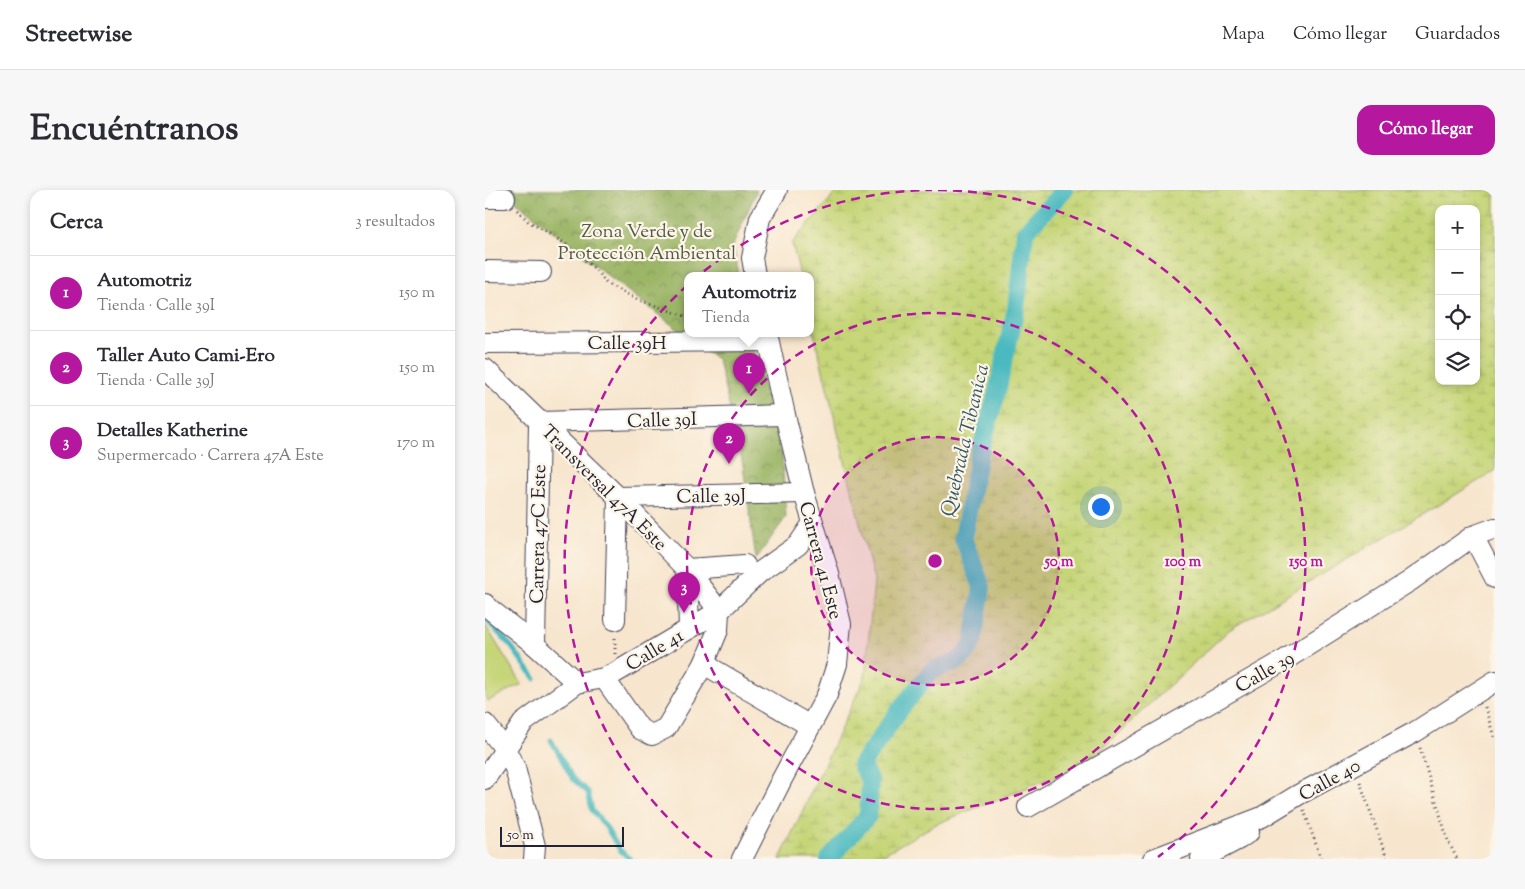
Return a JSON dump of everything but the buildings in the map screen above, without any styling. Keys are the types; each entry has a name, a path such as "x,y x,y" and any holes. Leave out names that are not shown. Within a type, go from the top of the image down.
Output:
{"street":[{"path":"753,267 760,218 777,190"},
{"path":"485,198 505,198"},
{"path":"485,271 541,272"},
{"name":"Calle 39H","path":"485,342 767,337"},
{"name":"Carrera 41 Este","path":"742,859 827,695 837,664 841,624 829,574 804,493 767,337"},
{"name":"Transversal 47A Este","path":"485,369 618,497 687,569 719,610"},
{"name":"Calle 39I","path":"539,422 785,415"},
{"name":"Carrera 47C Este","path":"535,645 539,422"},
{"name":"Calle 39J","path":"618,497 804,493"},
{"path":"615,620 618,497"},
{"name":"Calle 41","path":"577,683 609,675 719,610 760,572 797,545 813,523"},
{"name":"Calle 39","path":"1028,807 1283,661 1409,581 1473,536 1495,528"},
{"path":"1473,536 1495,578"},
{"path":"689,628 687,569 745,565"},
{"path":"485,604 577,683 523,723 485,779"},
{"path":"609,675 640,729 652,735 666,728 703,664 718,630 719,610"},
{"path":"703,664 810,726"},
{"name":"Calle 40","path":"1153,859 1262,817 1298,795 1415,732 1487,686"},
{"path":"485,724 505,749 515,768 534,853"},
{"path":"485,755 505,749"},
{"path":"1201,859 1239,839 1251,830 1262,817"}],"path":[{"path":"505,198 528,221 564,243 595,269 606,283 636,300 684,316"},
{"path":"609,675 615,620"},
{"path":"1487,686 1495,740"},
{"path":"1415,732 1449,841 1457,859"},
{"path":"1355,765 1387,859"},
{"path":"1298,795 1321,859"}],"green space":[{"name":"Zona Verde y de Protección Ambiental","path":"506,190 757,190 733,245 738,272 684,272 684,334 508,195"},
{"path":"838,190 1495,190 1495,471 1229,630 1084,765 936,824 875,859 780,859 865,677 874,581 814,334 814,272 799,272 792,243"},
{"name":"Zona Verde y de Protección Ambiental","path":"688,337 750,337 782,456 786,517 756,559 743,465 718,360"},
{"path":"485,625 522,684 488,701 485,696"}],"waterway":[{"name":"Quebrada Tibaníca","path":"829,859 868,816 870,781 861,765 901,708 931,671 956,662 967,653 973,642 982,587 963,538 978,458 995,400 1016,309 1025,232 1064,190"},
{"path":"485,619 511,646 535,679"},
{"path":"551,740 573,779 588,792 592,810 606,827 620,850 630,859"}],"place":[{"name":"Automotriz","path":"749,394"},
{"name":"Taller Auto Cami-Ero","path":"729,464"},
{"name":"Detalles Katherine","path":"684,613"}]}
